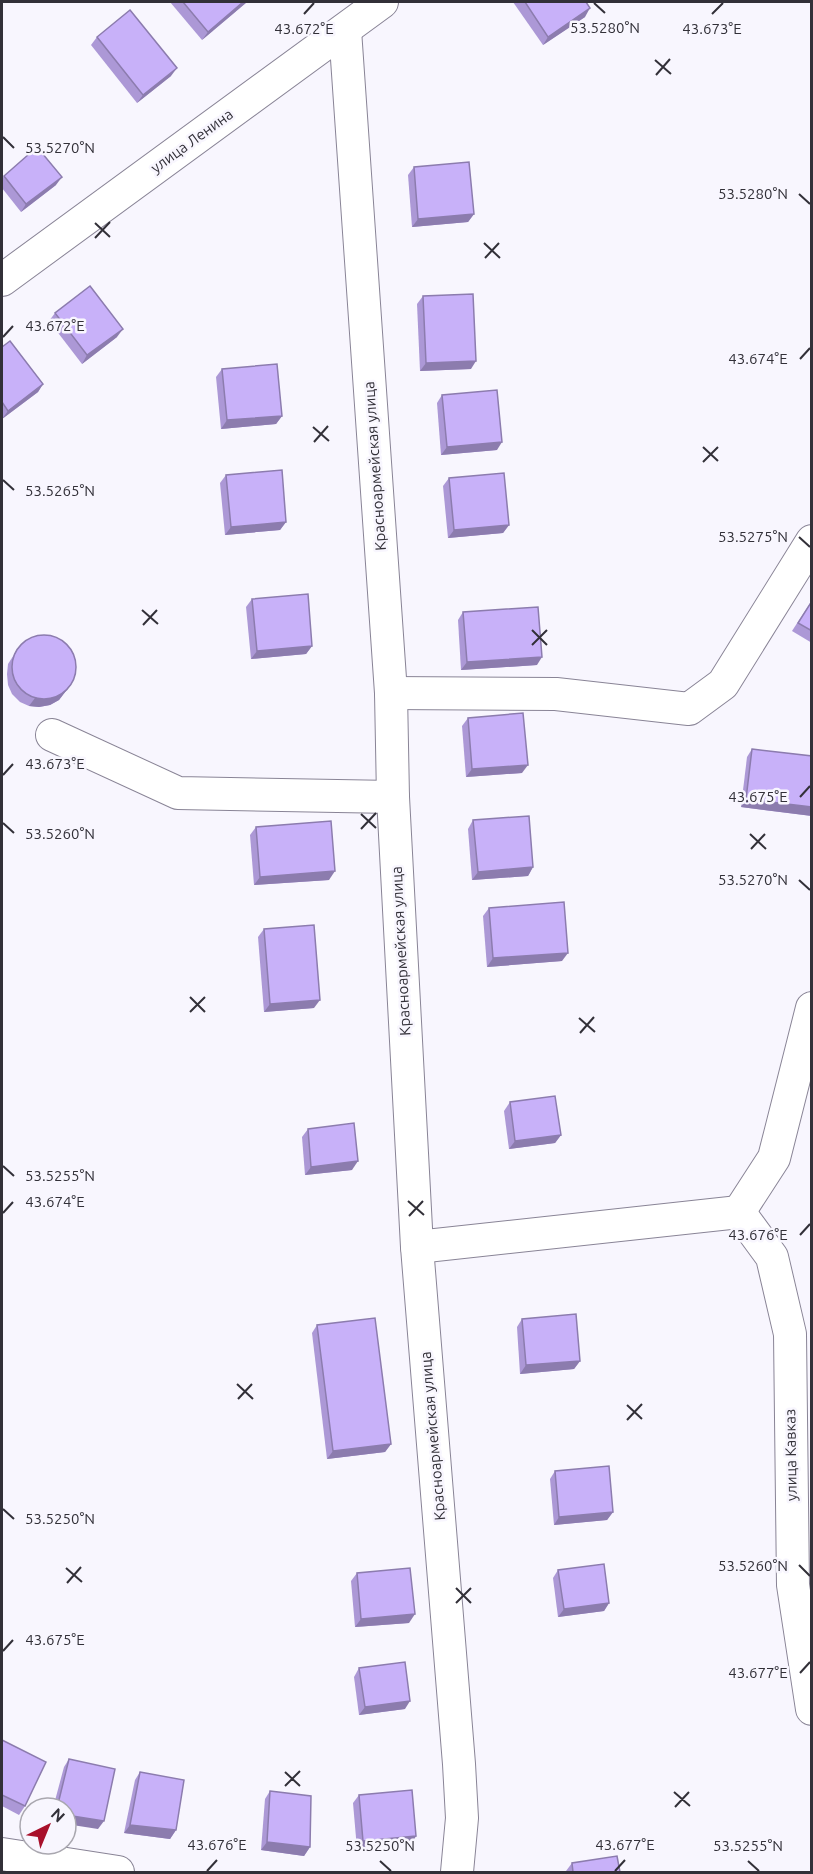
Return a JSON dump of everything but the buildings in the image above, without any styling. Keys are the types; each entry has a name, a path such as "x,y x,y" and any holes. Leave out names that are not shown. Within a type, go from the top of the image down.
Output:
{"street":[{"name":"улица Ленина","path":"2,280 382,2"},
{"name":"Красноармейская улица","path":"345,30 391,693 393,797 417,1247 459,1764 462,1818 457,1872"},
{"path":"391,693 556,694 689,709 723,684 812,541"},
{"path":"52,735 178,793 393,797"},
{"path":"417,1247 739,1212 774,1158 812,1008"},
{"name":"улица Кавказ","path":"739,1212 772,1257 790,1334 793,1585 812,1709"},
{"path":"2,1854 118,1872"}]}
